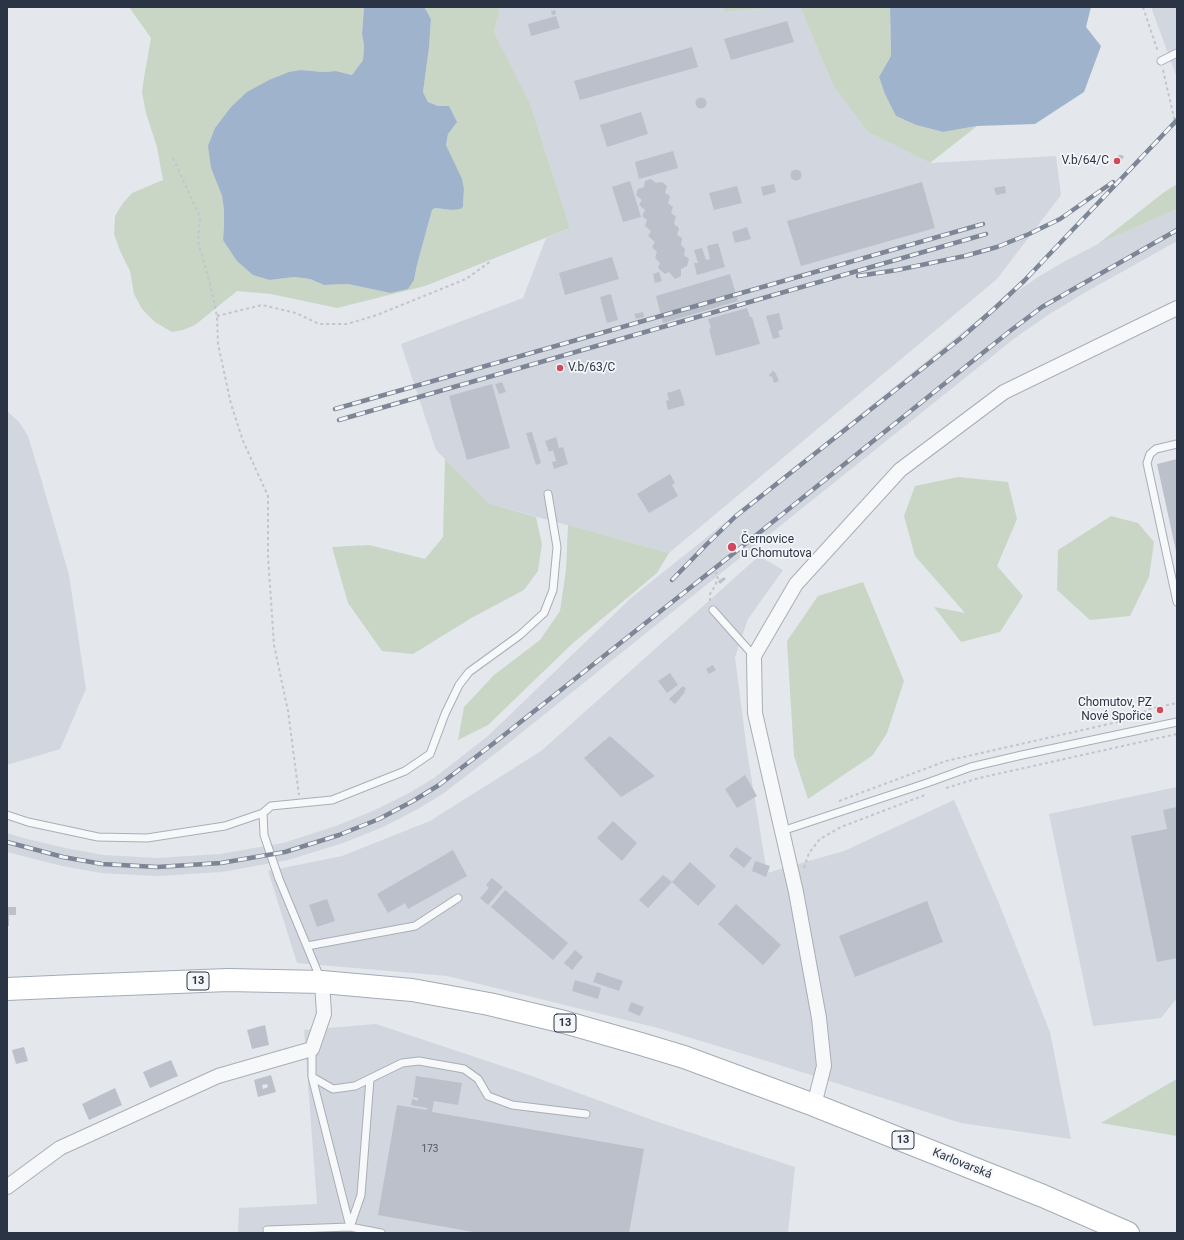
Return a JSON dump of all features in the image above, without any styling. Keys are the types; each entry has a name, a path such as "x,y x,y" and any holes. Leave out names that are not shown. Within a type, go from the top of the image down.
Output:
{"main road":[{"name":"13","path":"7,989 228,980 322,982 412,990 489,1004 564,1022 684,1057 814,1105"},
{"name":"Karlovarská","path":"814,1105 1043,1196 1128,1233"}],"street":[{"path":"814,1105 824,1066 819,1018 796,892 755,713 754,656 796,584 900,470 1004,392 1177,308"},
{"path":"7,1187 60,1148 153,1105 218,1076 312,1049 324,1014 322,982"}],"lane":[{"path":"1161,61 1177,53"},
{"path":"1177,444 1156,449 1150,454 1147,463 1177,602"},
{"path":"7,815 28,822 98,836 147,838 225,826 264,813 271,806 332,800 405,771 430,754 445,714 459,685 469,672 520,635 544,613 552,590 557,547 548,494"},
{"path":"713,610 754,656"},
{"path":"782,831 971,767 1029,753 1177,722"},
{"path":"264,813 264,835 279,879 322,982"},
{"path":"307,946 415,926 458,898"},
{"path":"312,1049 312,1077 350,1227"},
{"path":"312,1077 333,1089 355,1086 402,1063 419,1061 464,1069 478,1079 488,1096 512,1105 586,1114"},
{"path":"350,1227 361,1195 370,1079"},
{"path":"267,1230 350,1227 381,1233"}],"path":[{"path":"173,158 200,217 198,242 217,316 218,344 231,404 243,441 268,496 268,556 274,645 288,712 300,804"},
{"path":"217,316 262,305 296,313 319,324 347,324 377,315 466,279 491,261"},
{"path":"713,610 710,594 718,578 715,574 720,570"},
{"path":"945,788 979,778 1177,734"},
{"path":"804,875 804,868 809,852 820,839 841,827 932,792"}],"shaded area":[{"path":"500,7 722,7 725,12 778,7 800,7 834,87 868,132 930,163 1056,156 1061,195 997,279 669,553 490,504 436,450 401,344 523,298 546,238 570,228 530,103 494,32"},
{"path":"1151,7 1177,7 1177,78"},
{"path":"1177,209 1177,241 1086,292 1048,315 1015,338 500,750 444,793 418,809 383,827 343,843 288,860 222,872 157,876 101,873 62,866 7,852 7,833 65,848 104,855 157,858 220,854 283,843 336,826 375,810 409,793 434,778 488,736 631,598 985,314 1038,277 1067,260 1098,244"},
{"path":"7,411 19,422 28,436 69,575 86,689 60,749 7,765"},
{"path":"759,556 783,570 748,619 735,657 747,751 767,873 844,851 954,800 998,901 1050,1032 1071,1139 961,1123 658,1028 447,976 297,963 268,871 342,856 430,821 541,751"},
{"path":"1177,787 1177,998 1161,1018 1093,1026 1049,814"},
{"path":"376,1024 529,1075 655,1121 795,1167 788,1233 238,1233 239,1208 317,1204 304,1030"}],"green space":[{"path":"129,7 364,7 362,34 364,46 363,60 352,75 336,71 323,72 301,70 211,168 222,196 224,210 223,240 270,280 294,277 310,279 324,285 348,284 390,293 414,280 432,210 435,208 452,210 463,207 464,189 446,145 448,134 438,106 428,102 423,92 431,19 424,7 500,7 494,32 530,103 570,228 425,286 337,308 271,294 237,291 195,325 183,330 172,332 155,322 142,309 134,294 130,271 120,251 114,234 115,216 123,203 132,193 163,180 157,147 146,113 142,92 151,38"},
{"path":"722,7 778,7 725,12"},
{"path":"800,7 890,7 891,56 879,78 896,116 916,125 943,132 977,126 930,163 868,132 834,87"},
{"path":"1177,184 1177,209 1098,244 1163,193"},
{"path":"445,459 490,504 536,517 542,544 538,571 524,590 473,617 413,654 382,651 348,603 332,547 369,545 425,559 443,537"},
{"path":"958,477 1008,482 1017,519 997,566 1023,596 1000,632 961,642 934,607 965,613 915,556 904,516 915,486"},
{"path":"1111,516 1138,523 1154,542 1149,577 1130,616 1090,620 1057,590 1058,550"},
{"path":"568,525 669,553 657,573 573,643 488,725 458,740 464,707 494,675 540,640 560,611 566,570"},
{"path":"863,582 904,681 887,733 873,755 808,799 794,756 787,641 818,596"},
{"path":"1177,1080 1177,1136 1101,1123"}],"water":[{"path":"364,7 424,7 431,19 423,92 428,102 438,106 449,106 457,122 448,134 446,145 462,179 464,189 463,207 452,210 435,208 432,210 414,280 408,289 390,293 348,284 324,285 310,279 294,277 270,280 253,275 237,261 223,240 224,210 222,196 211,168 208,146 215,128 231,107 247,92 269,80 289,72 301,70 323,72 336,71 352,75 363,60 364,46 362,34"},
{"path":"890,7 1091,7 1086,27 1101,46 1084,92 1035,124 977,126 943,132 916,125 896,116 885,94 879,77 891,56"}],"building":[{"path":"555,10 556,14 552,15 551,11"},
{"path":"556,16 560,28 531,36 528,24"},
{"path":"787,21 794,42 731,60 724,39"},
{"path":"692,47 698,67 580,100 574,81"},
{"path":"699,98 703,98 705,99 705,107 699,108 696,105 696,101"},
{"path":"641,112 648,134 607,147 600,125"},
{"path":"673,151 678,168 639,179 635,162"},
{"name":"V.b/64/C","path":"1119,155 1124,157 1116,165 1114,163 1114,159"},
{"path":"796,169 800,171 802,175 800,179 796,181 792,179 790,175 792,171"},
{"path":"651,179 656,183 662,182 667,186 665,193 670,196 668,203 673,207 671,213 676,217 674,224 679,228 677,235 682,238 681,245 685,249 684,255 689,259 687,266 681,269 681,276 675,279 669,272 665,274 658,268 660,263 655,258 657,252 652,247 655,242 648,236 651,231 645,226 647,220 642,216 645,210 639,205 642,200 636,195 638,189 644,187 645,181"},
{"path":"630,181 641,217 623,222 612,187"},
{"path":"922,182 935,228 801,266 787,221"},
{"path":"774,184 776,192 763,196 761,187"},
{"path":"737,186 742,203 714,210 709,193"},
{"path":"1005,186 1006,193 996,195 994,188"},
{"path":"747,227 751,239 735,243 732,232"},
{"path":"718,243 725,267 697,275 694,263 698,263 694,250 702,248 706,260 710,259 707,246"},
{"path":"612,257 619,279 565,295 559,273"},
{"path":"659,272 662,281 655,283 653,274"},
{"path":"730,274 738,301 663,323 656,296"},
{"path":"611,294 618,320 607,323 600,297"},
{"path":"747,308 750,317 752,317 760,344 716,356 708,319"},
{"path":"643,312 644,317 636,319 634,314"},
{"path":"779,313 783,329 778,331 780,337 773,339 766,316"},
{"name":"V.b/63/C","path":"562,363 565,364 566,367 557,372 556,367"},
{"path":"773,370 779,381 774,383 772,376 770,377 769,374 772,373"},
{"path":"502,382 506,392 499,394 495,384"},
{"path":"492,384 510,448 467,460 449,396"},
{"path":"680,389 685,405 668,410 666,401 669,400 667,393"},
{"path":"532,432 541,463 536,465 526,433"},
{"path":"556,437 559,448 563,447 568,464 554,469 552,462 556,461 553,450 549,452 545,441"},
{"path":"1177,459 1177,551 1176,551 1157,464"},
{"path":"670,474 675,483 672,485 678,496 649,513 637,494"},
{"path":"724,577 726,579 720,584 718,581"},
{"path":"713,665 716,670 709,674 706,669"},
{"path":"670,673 678,685 667,693 658,681"},
{"path":"683,686 686,689 684,691 685,692 675,704 669,699"},
{"path":"610,736 655,776 621,797 584,758"},
{"path":"745,775 757,796 737,808 725,789"},
{"path":"1177,807 1177,958 1157,962 1131,836 1167,829 1163,810"},
{"path":"613,821 637,843 622,861 597,838"},
{"path":"736,847 752,858 744,868 729,856"},
{"path":"453,850 467,876 408,909 405,903 388,913 377,894"},
{"path":"755,861 770,866 766,877 752,871"},
{"path":"690,862 716,886 698,906 672,882"},
{"path":"663,875 672,882 648,908 639,900"},
{"path":"492,878 503,887 488,905 480,898 489,888 486,885"},
{"path":"505,890 568,943 553,960 491,907"},
{"path":"327,899 335,921 317,927 309,905"},
{"path":"927,901 943,942 855,977 839,936"},
{"path":"736,904 781,945 763,965 718,924"},
{"path":"7,907 16,907 16,915 9,915 9,926 7,926"},
{"path":"575,950 583,957 572,970 564,963"},
{"path":"597,972 623,981 619,991 593,982"},
{"path":"575,980 601,988 598,999 572,991"},
{"path":"631,1002 644,1007 640,1016 628,1011"},
{"path":"265,1025 269,1045 252,1049 247,1030"},
{"path":"24,1047 28,1061 16,1064 12,1050"},
{"path":"171,1060 178,1076 150,1088 143,1072"},
{"path":"271,1075 276,1092 258,1097 254,1080","holes":["267,1084 268,1087 263,1089 262,1085"]},
{"path":"416,1076 462,1083 458,1105 434,1101 432,1112 644,1149 629,1233 479,1233 378,1215 397,1105 427,1110 427,1108 411,1105 412,1099 418,1101 418,1098 413,1097"},
{"path":"115,1088 122,1105 89,1120 82,1104"}],"railway":[{"path":"672,580 736,516 961,338 994,309 1024,281 1177,120"},
{"path":"858,276 897,270 965,256 997,247 1060,219 1113,182"},
{"path":"335,409 983,224"},
{"path":"7,842 63,857 102,864 157,867 221,863 285,852 339,835 379,819 439,785 494,743 1042,307 1177,230"},
{"path":"339,420 986,234"}],"place":[{"name":"V.b/64/C","path":"1117,161"},
{"name":"V.b/63/C","path":"560,368"},
{"name":"Černovice u Chomutova","path":"732,547"},
{"name":"Chomutov, PZ Nové Spořice","path":"1160,710"}]}
